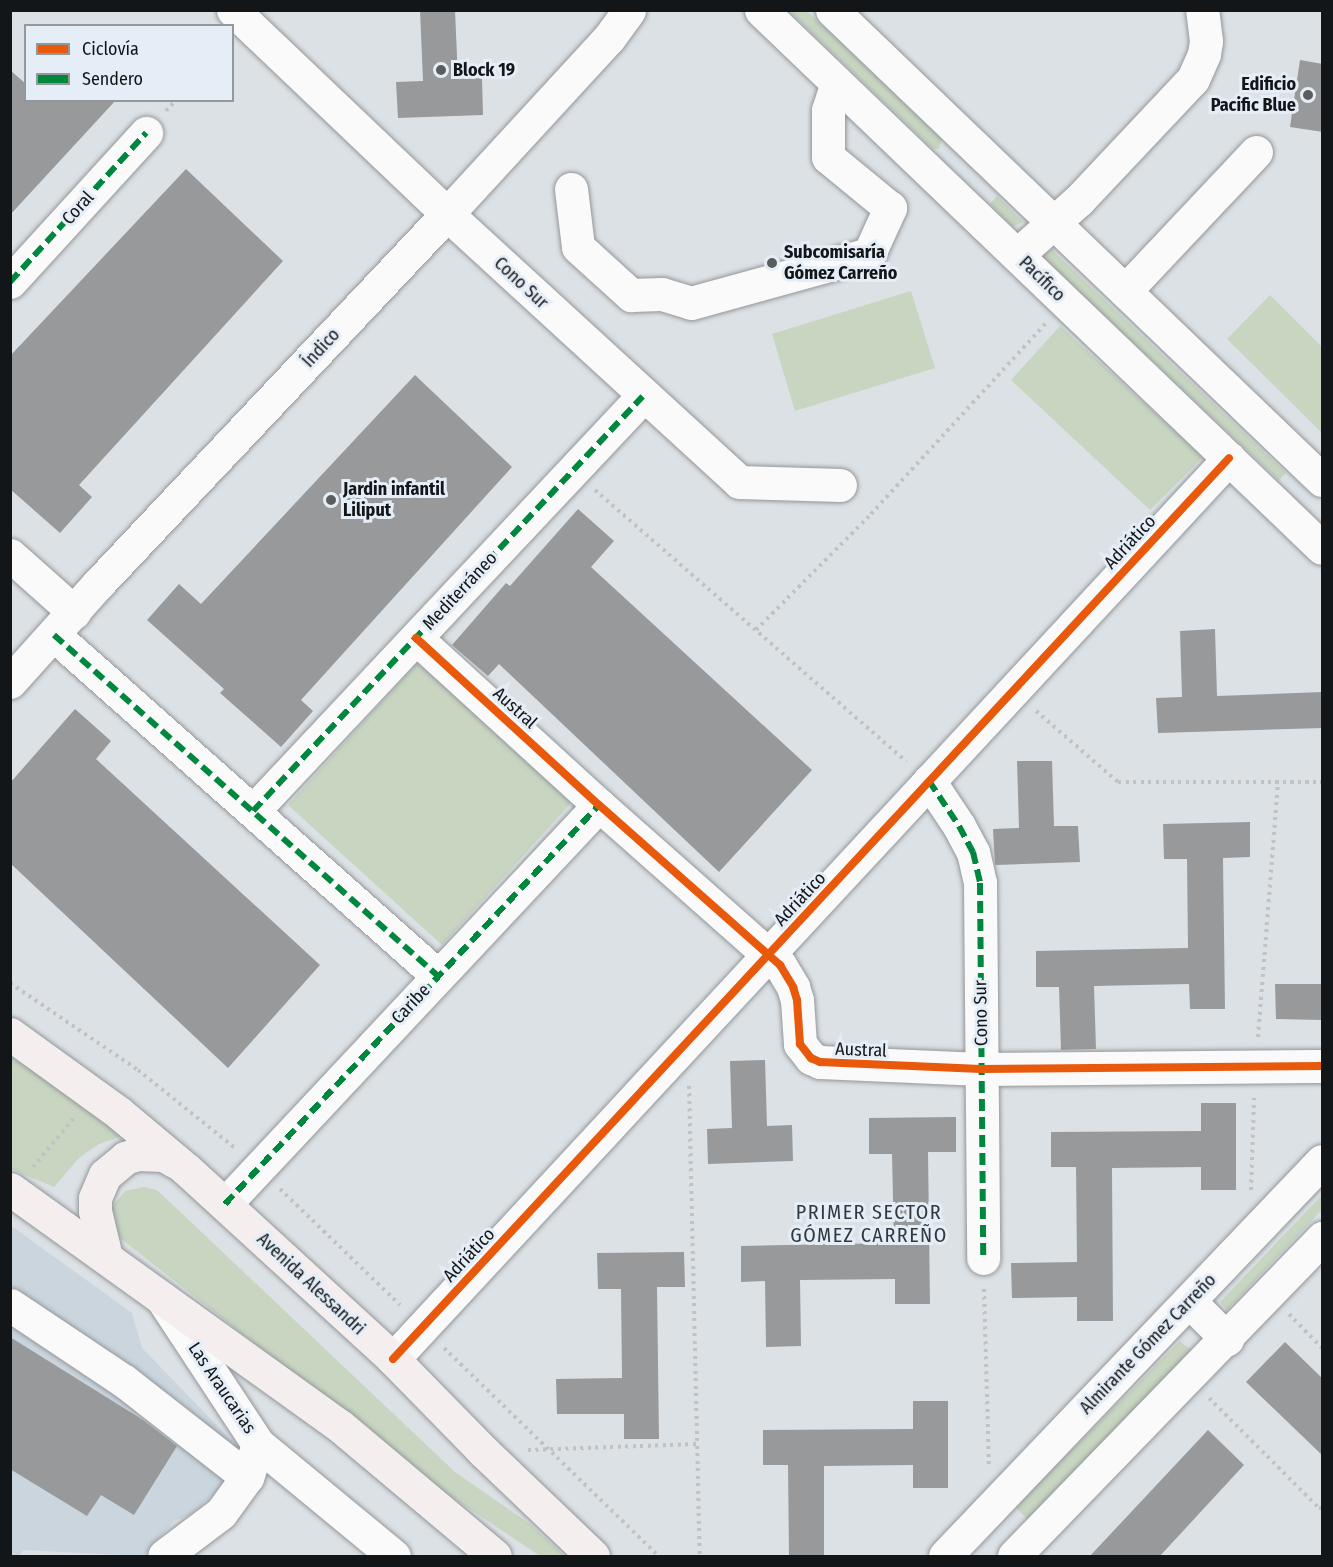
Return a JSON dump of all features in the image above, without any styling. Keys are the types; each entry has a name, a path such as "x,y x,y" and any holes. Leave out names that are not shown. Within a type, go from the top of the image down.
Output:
{"main road":[{"name":"Avenida Alessandri","path":"10,1034 94,1094 186,1169 393,1359 483,1451 593,1557"},
{"path":"106,1257 95,1211 98,1186 105,1175 125,1158 150,1153 164,1155 186,1169"},
{"path":"12,1190 340,1426 495,1557"}],"street":[{"name":"Cono Sur","path":"233,10 447,214 739,482 840,486"},
{"name":"Índico","path":"10,682 447,214 609,38 629,10"},
{"name":"Pacífico","path":"761,10 1323,548"},
{"path":"832,10 1323,480"},
{"path":"1017,255 1055,224 1193,80 1204,54 1206,41 1202,10"},
{"path":"571,189 578,247 631,295 662,294 691,303 869,254 890,208 828,158 828,110 837,83"},
{"name":"Coral","path":"10,282 146,133"},
{"path":"1125,291 1256,152"},
{"name":"Mediterráneo","path":"253,811 643,396"},
{"name":"Adriático","path":"393,1359 1229,458"},
{"path":"1298,524 1323,492"},
{"path":"10,555 64,624 253,811 437,975"},
{"name":"Austral","path":"416,638 599,805 780,965 793,987 799,1013 800,1044 811,1058 829,1064 981,1069 1323,1066"},
{"name":"Cono Sur","path":"929,781 973,852 980,883 983,1258"},
{"name":"Caribe","path":"225,1204 437,975 599,805"},
{"name":"Almirante Gómez Carreño","path":"945,1557 1323,1161"},
{"path":"1014,1557 1323,1238"},
{"name":"Las Araucarias","path":"160,1296 258,1444 255,1459 247,1477 221,1513 165,1557"},
{"path":"1189,1301 1227,1339"},
{"path":"10,1305 124,1381 247,1477"},
{"path":"258,1444 394,1557"},
{"path":"973,1527 1005,1557"}],"path":[{"path":"756,630 872,514 1066,301"},
{"path":"573,470 929,781"},
{"path":"1013,691 1119,782 1323,782"},
{"path":"1249,1238 1256,1067 1278,783"},
{"path":"10,983 138,1070 258,1168 659,1557"},
{"path":"687,1041 700,1557"},
{"path":"12,1190 94,1094"},
{"path":"983,1258 990,1488 995,1503"},
{"path":"1270,1294 1323,1348"},
{"path":"1189,1378 1319,1508 1323,1508"},
{"path":"483,1451 698,1444"}],"shaded area":[{"path":"10,1225 132,1313 142,1348 238,1447 234,1462 219,1490 191,1514 174,1521 143,1556 23,1550 20,1556 11,1556"}],"green space":[{"path":"789,11 807,11 942,139 939,149 933,149"},
{"path":"997,196 1023,222 1013,227 990,204"},
{"path":"1051,249 1286,473 1279,480 1042,257"},
{"path":"911,291 935,368 795,411 772,334"},
{"path":"1270,295 1322,347 1321,432 1227,339"},
{"path":"1060,326 1203,457 1150,510 1011,380"},
{"path":"418,662 571,803 442,945 288,805"},
{"path":"10,1056 43,1077 122,1136 99,1144 79,1158 54,1187 11,1169"},
{"path":"144,1187 157,1190 455,1472 530,1524 565,1556 540,1556 440,1489 120,1238 107,1213 125,1191"},
{"path":"1322,1195 1322,1210 1227,1310 1220,1302"},
{"path":"1180,1341 1191,1350 1028,1520 1015,1507"}],"building":[{"name":"Block 19","path":"420,10 455,10 458,79 482,78 483,115 398,118 396,82 423,81"},
{"name":"Edificio Pacific Blue","path":"1300,60 1323,64 1323,132 1290,127"},
{"path":"10,70 24,82 24,102 114,102 10,215"},
{"path":"186,169 283,261 79,485 92,497 60,533 10,489 10,356"},
{"path":"415,375 512,467 301,700 313,711 281,747 220,693 224,689 147,620 179,584 201,604"},
{"path":"578,509 614,541 591,567 812,770 719,872 499,664 488,676 452,645 506,583 510,586"},
{"path":"1215,629 1217,696 1323,692 1323,728 1158,733 1156,698 1182,697 1180,631"},
{"path":"75,709 111,741 96,759 320,965 228,1068 10,863 10,783"},
{"path":"1017,761 1052,761 1054,826 1078,826 1080,862 995,865 993,829 1019,828"},
{"path":"1250,822 1250,857 1223,858 1225,1009 1190,1009 1189,984 1094,986 1096,1049 1061,1050 1059,987 1036,987 1036,951 1188,948 1187,859 1164,859 1163,824"},
{"path":"1275,984 1321,984 1323,1020 1276,1019"},
{"path":"765,1060 767,1126 792,1125 793,1161 708,1164 707,1129 732,1128 730,1061"},
{"path":"1201,1103 1236,1103 1236,1190 1201,1190 1201,1167 1112,1168 1113,1321 1077,1321 1077,1297 1012,1298 1011,1263 1077,1262 1076,1167 1051,1167 1051,1132 1201,1131"},
{"path":"956,1117 956,1152 928,1152 930,1304 895,1304 895,1279 800,1280 801,1346 766,1347 765,1281 741,1282 741,1246 894,1243 892,1154 869,1154 869,1118"},
{"path":"684,1252 685,1287 657,1287 659,1439 624,1439 624,1414 557,1414 556,1379 622,1378 621,1289 598,1289 597,1253"},
{"path":"10,1337 143,1420 177,1446 134,1515 101,1495 87,1516 10,1469"},
{"path":"1285,1342 1323,1379 1323,1456 1246,1382"},
{"path":"913,1401 948,1401 948,1488 913,1488 913,1465 824,1466 824,1557 789,1557 788,1465 763,1465 763,1430 913,1429"},
{"path":"1208,1430 1244,1465 1159,1557 1089,1557"}],"marked path":[{"path":"10,282 146,133"},
{"path":"253,811 643,396"},
{"path":"54,635 437,975"},
{"path":"929,781 973,852 980,883 983,1258"},
{"path":"225,1204 599,805"}],"cycle path":[{"path":"393,1359 1229,458"},
{"path":"416,638 599,805 780,965 793,987 797,1000 800,1044 811,1058 820,1062 981,1069 1322,1066"}],"place":[{"name":"Block 19","path":"441,70"},
{"name":"Edificio Pacific Blue","path":"1308,95"},
{"name":"Subcomisaría Gómez Carreño","path":"772,263"},
{"name":"Jardin infantil Liliput","path":"331,500"}],"district":[{"name":"PRIMER SECTOR GÓMEZ CARREÑO","path":"869,1224"}]}
